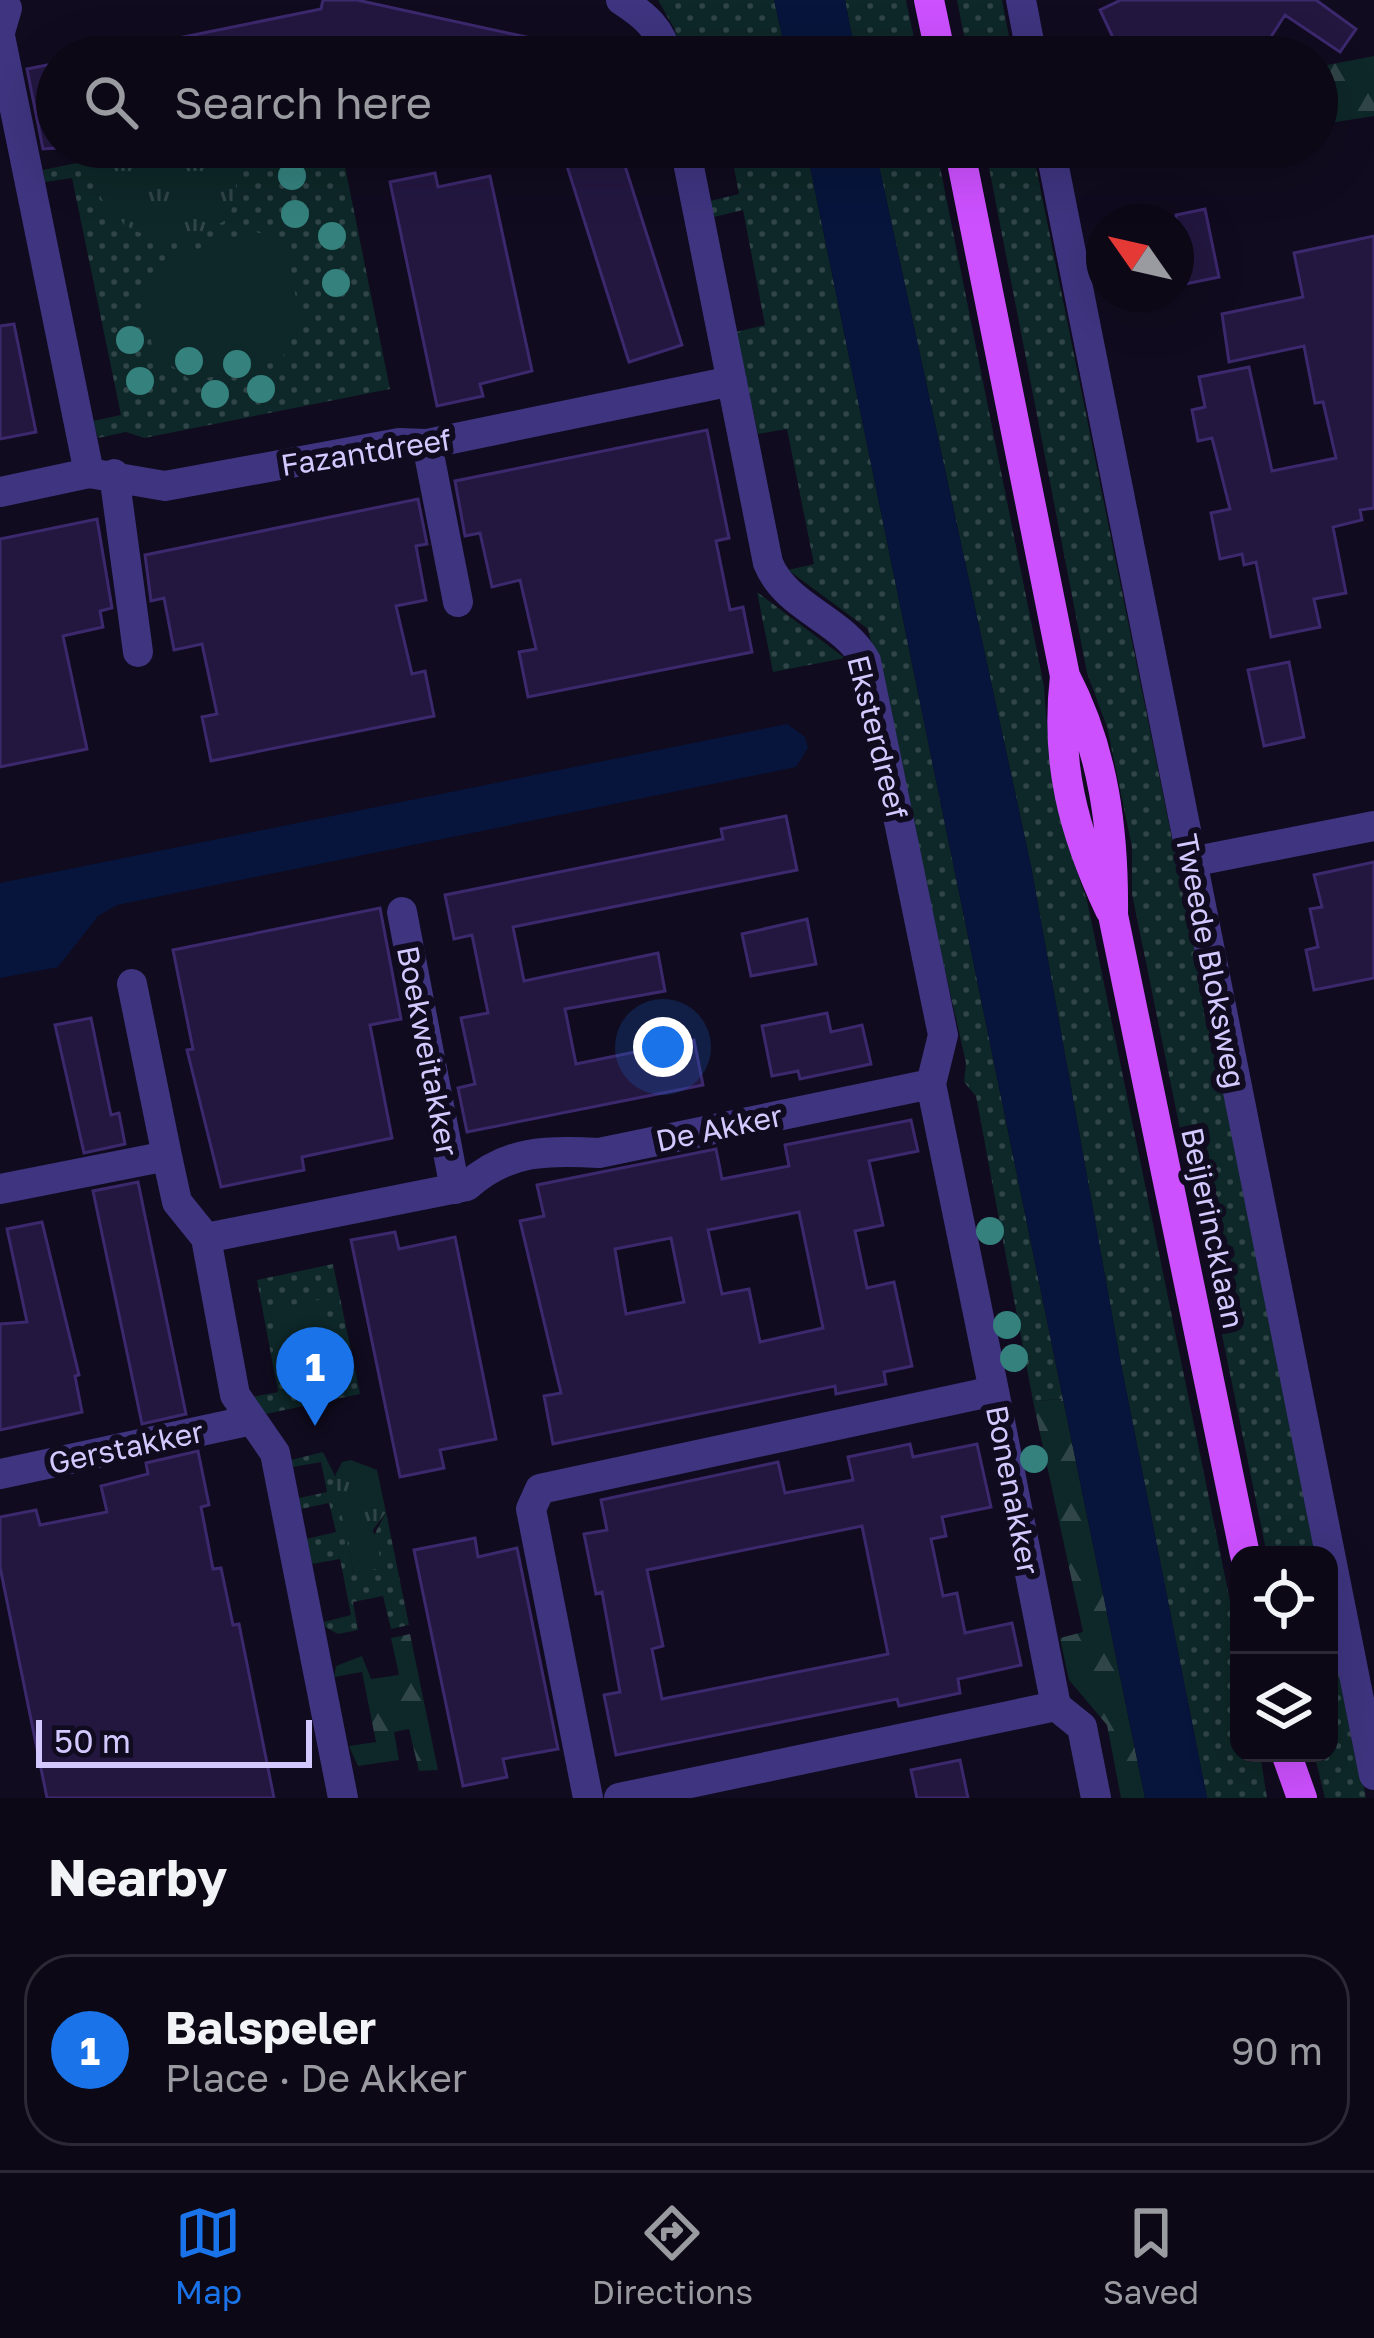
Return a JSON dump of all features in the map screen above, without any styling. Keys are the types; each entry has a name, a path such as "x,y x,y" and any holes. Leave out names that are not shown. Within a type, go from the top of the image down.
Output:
{"main road":[{"path":"929,0 937,36"},
{"name":"Beijerincklaan","path":"963,168 1065,676 1058,733 1080,845 1113,915 1243,1546"},
{"path":"1287,1762 1288,1798"},
{"path":"1289,1762 1302,1798"}],"street":[{"path":"621,0 646,16 660,36"},
{"path":"1021,0 1028,36"},
{"path":"5,16 36,164"},
{"path":"37,168 138,652"},
{"name":"Eksterdreef","path":"689,168 776,582 853,638 866,661 943,1035 931,1084"},
{"name":"Tweede Bloksweg","path":"1054,168 1374,1775"},
{"name":"Fazantdreef","path":"0,492 101,474 138,485 164,486 399,443 427,444 732,381"},
{"path":"427,444 458,602"},
{"path":"1191,862 1374,826"},
{"name":"Boekweitakker","path":"402,912 455,1189"},
{"path":"132,984 177,1202 206,1238 235,1395 274,1453 343,1798"},
{"path":"931,1084 994,1391"},
{"name":"De Akker","path":"206,1238 467,1186 493,1162 549,1150 599,1153 931,1084"},
{"path":"0,1189 167,1156"},
{"name":"Bonenakker","path":"588,1798 531,1509 540,1489 994,1391 1056,1706"},
{"name":"Gerstakker","path":"0,1474 252,1420"},
{"path":"619,1798 1056,1706 1082,1726 1096,1798"}],"green space":[{"path":"658,0 774,0 782,36 676,36"},
{"path":"845,0 906,0 914,36 852,36"},
{"path":"957,0 1002,0 1009,36 964,36"},
{"path":"1374,56 1374,116 1338,122 1338,63"},
{"path":"95,168 233,168 237,191 229,218 191,236 160,239 116,217 98,191"},
{"path":"345,168 390,389 144,438 126,432 98,438 93,421 121,415 72,178 45,182 43,170"},
{"path":"734,168 810,168 1063,1399 1033,1401 976,1096 964,1082 966,1063 868,629 788,570 814,564 787,429 758,434 736,332 765,325 743,210 714,217 710,201 739,194"},
{"path":"880,168 940,168 1044,686 1057,795 1087,900 1230,1601 1230,1762 1261,1762 1267,1798 1207,1798 1120,1359 1031,866"},
{"path":"989,168 1036,168 1315,1546 1265,1546 1132,894 1132,847 1107,727 1087,673"},
{"path":"256,232 284,240 301,322 283,357 241,373 190,380 153,351 142,290 166,258"},
{"path":"757,592 845,658 773,672"},
{"path":"333,1264 360,1394 261,1415 252,1397 278,1392 257,1280"},
{"path":"324,1299 339,1379 285,1390 270,1309"},
{"path":"1063,1399 1145,1798 1121,1798 1107,1725 1069,1680 1060,1638 1083,1632 1033,1401"},
{"path":"323,1452 334,1474 354,1574 386,1512 409,1625 391,1629 383,1596 353,1602 358,1630 338,1634 325,1627 324,1622 351,1615 340,1559 312,1564 306,1539 336,1532 329,1503 301,1509 299,1498 327,1492 321,1462 293,1467 291,1460"},
{"path":"351,1460 377,1470 386,1512 373,1530 383,1568 354,1574 334,1478 342,1462"},
{"path":"410,1634 438,1770 419,1771 409,1729 394,1732 399,1760 358,1766 349,1746 376,1742 362,1672 334,1677 336,1666 362,1656 371,1679 399,1675 391,1638"},
{"path":"1338,1660 1366,1798 1325,1798 1316,1762 1338,1762"}],"water":[{"path":"774,0 845,0 852,36 782,36"},
{"path":"810,168 880,168 1031,866 1120,1359 1207,1798 1145,1798"},
{"path":"787,724 805,737 808,748 796,767 117,905 98,916 58,967 0,978 0,883"}],"building":[{"path":"323,0 357,0 521,36 188,36 321,9"},
{"path":"1121,0 1316,0 1356,29 1340,52 1338,36 1316,36 1285,15 1272,36 1112,36 1100,10"},
{"path":"36,67 36,114 27,69"},
{"path":"568,168 626,168 682,345 629,362"},
{"path":"435,173 438,187 490,176 532,371 480,384 483,396 437,406 390,182"},
{"path":"1205,209 1219,277 1194,282 1194,211"},
{"path":"1374,236 1374,508 1360,510 1362,520 1333,527 1346,593 1314,599 1320,627 1271,637 1256,562 1244,565 1242,554 1220,559 1211,513 1230,509 1212,438 1198,441 1192,410 1205,407 1199,377 1249,367 1272,471 1336,458 1323,402 1315,403 1304,346 1229,362 1222,314 1303,297 1294,253"},
{"path":"14,324 36,432 0,439 0,326"},
{"path":"707,430 729,538 716,541 730,610 743,607 752,652 528,697 519,652 536,649 520,580 492,587 480,533 465,536 455,481"},
{"path":"418,499 427,544 416,546 426,600 396,606 412,674 425,671 434,716 211,761 202,717 217,714 202,644 174,650 164,598 151,601 145,555"},
{"path":"97,519 112,608 100,611 103,627 63,636 87,749 0,767 0,539"},
{"path":"1289,662 1304,737 1264,746 1248,670"},
{"path":"786,816 797,870 513,927 524,981 658,953 665,991 565,1009 576,1064 694,1040 703,1085 467,1132 458,1088 475,1084 461,1018 488,1013 472,935 454,939 445,895 723,839 721,829"},
{"path":"1374,862 1374,978 1314,990 1306,950 1318,947 1310,909 1322,907 1314,875"},
{"path":"380,908 401,1019 370,1025 392,1138 302,1157 304,1170 221,1187 187,1050 193,1049 173,950"},
{"path":"807,919 816,964 751,976 742,934"},
{"path":"827,1013 831,1032 862,1025 871,1064 800,1079 798,1071 772,1076 762,1026"},
{"path":"91,1018 111,1115 119,1113 125,1144 84,1153 55,1025"},
{"path":"911,1120 918,1151 869,1161 883,1225 855,1231 867,1288 894,1282 912,1366 884,1372 886,1384 836,1394 835,1386 553,1444 544,1396 561,1393 520,1221 544,1216 537,1185 716,1149 722,1179 789,1166 785,1145","holes":["799,1212 823,1328 760,1342 749,1289 722,1294 708,1230","671,1238 684,1302 626,1314 615,1249"]},
{"path":"138,1182 186,1414 142,1424 93,1191"},
{"path":"42,1222 79,1375 75,1376 82,1412 0,1430 0,1324 27,1322 7,1229"},
{"path":"395,1232 399,1249 455,1237 496,1439 440,1450 444,1468 400,1477 351,1240"},
{"path":"910,1444 913,1457 977,1444 991,1507 942,1517 946,1536 931,1539 943,1596 957,1593 965,1633 1012,1623 1021,1665 958,1679 960,1693 899,1706 897,1699 616,1755 604,1695 620,1692 602,1592 596,1594 584,1534 607,1530 601,1500 778,1462 785,1493 853,1480 848,1457","holes":["862,1526 888,1654 662,1699 652,1649 663,1646 647,1570"]},
{"path":"198,1451 209,1505 201,1507 213,1569 221,1568 233,1625 239,1624 274,1798 47,1798 0,1567 0,1517 36,1510 40,1525 107,1512 101,1486 148,1474 146,1463"},
{"path":"475,1538 478,1557 517,1548 558,1749 503,1759 507,1777 463,1786 414,1550"},
{"path":"960,1760 968,1798 917,1798 911,1770"}],"place":[{"name":"Balspeler","path":"315,1426"}]}
